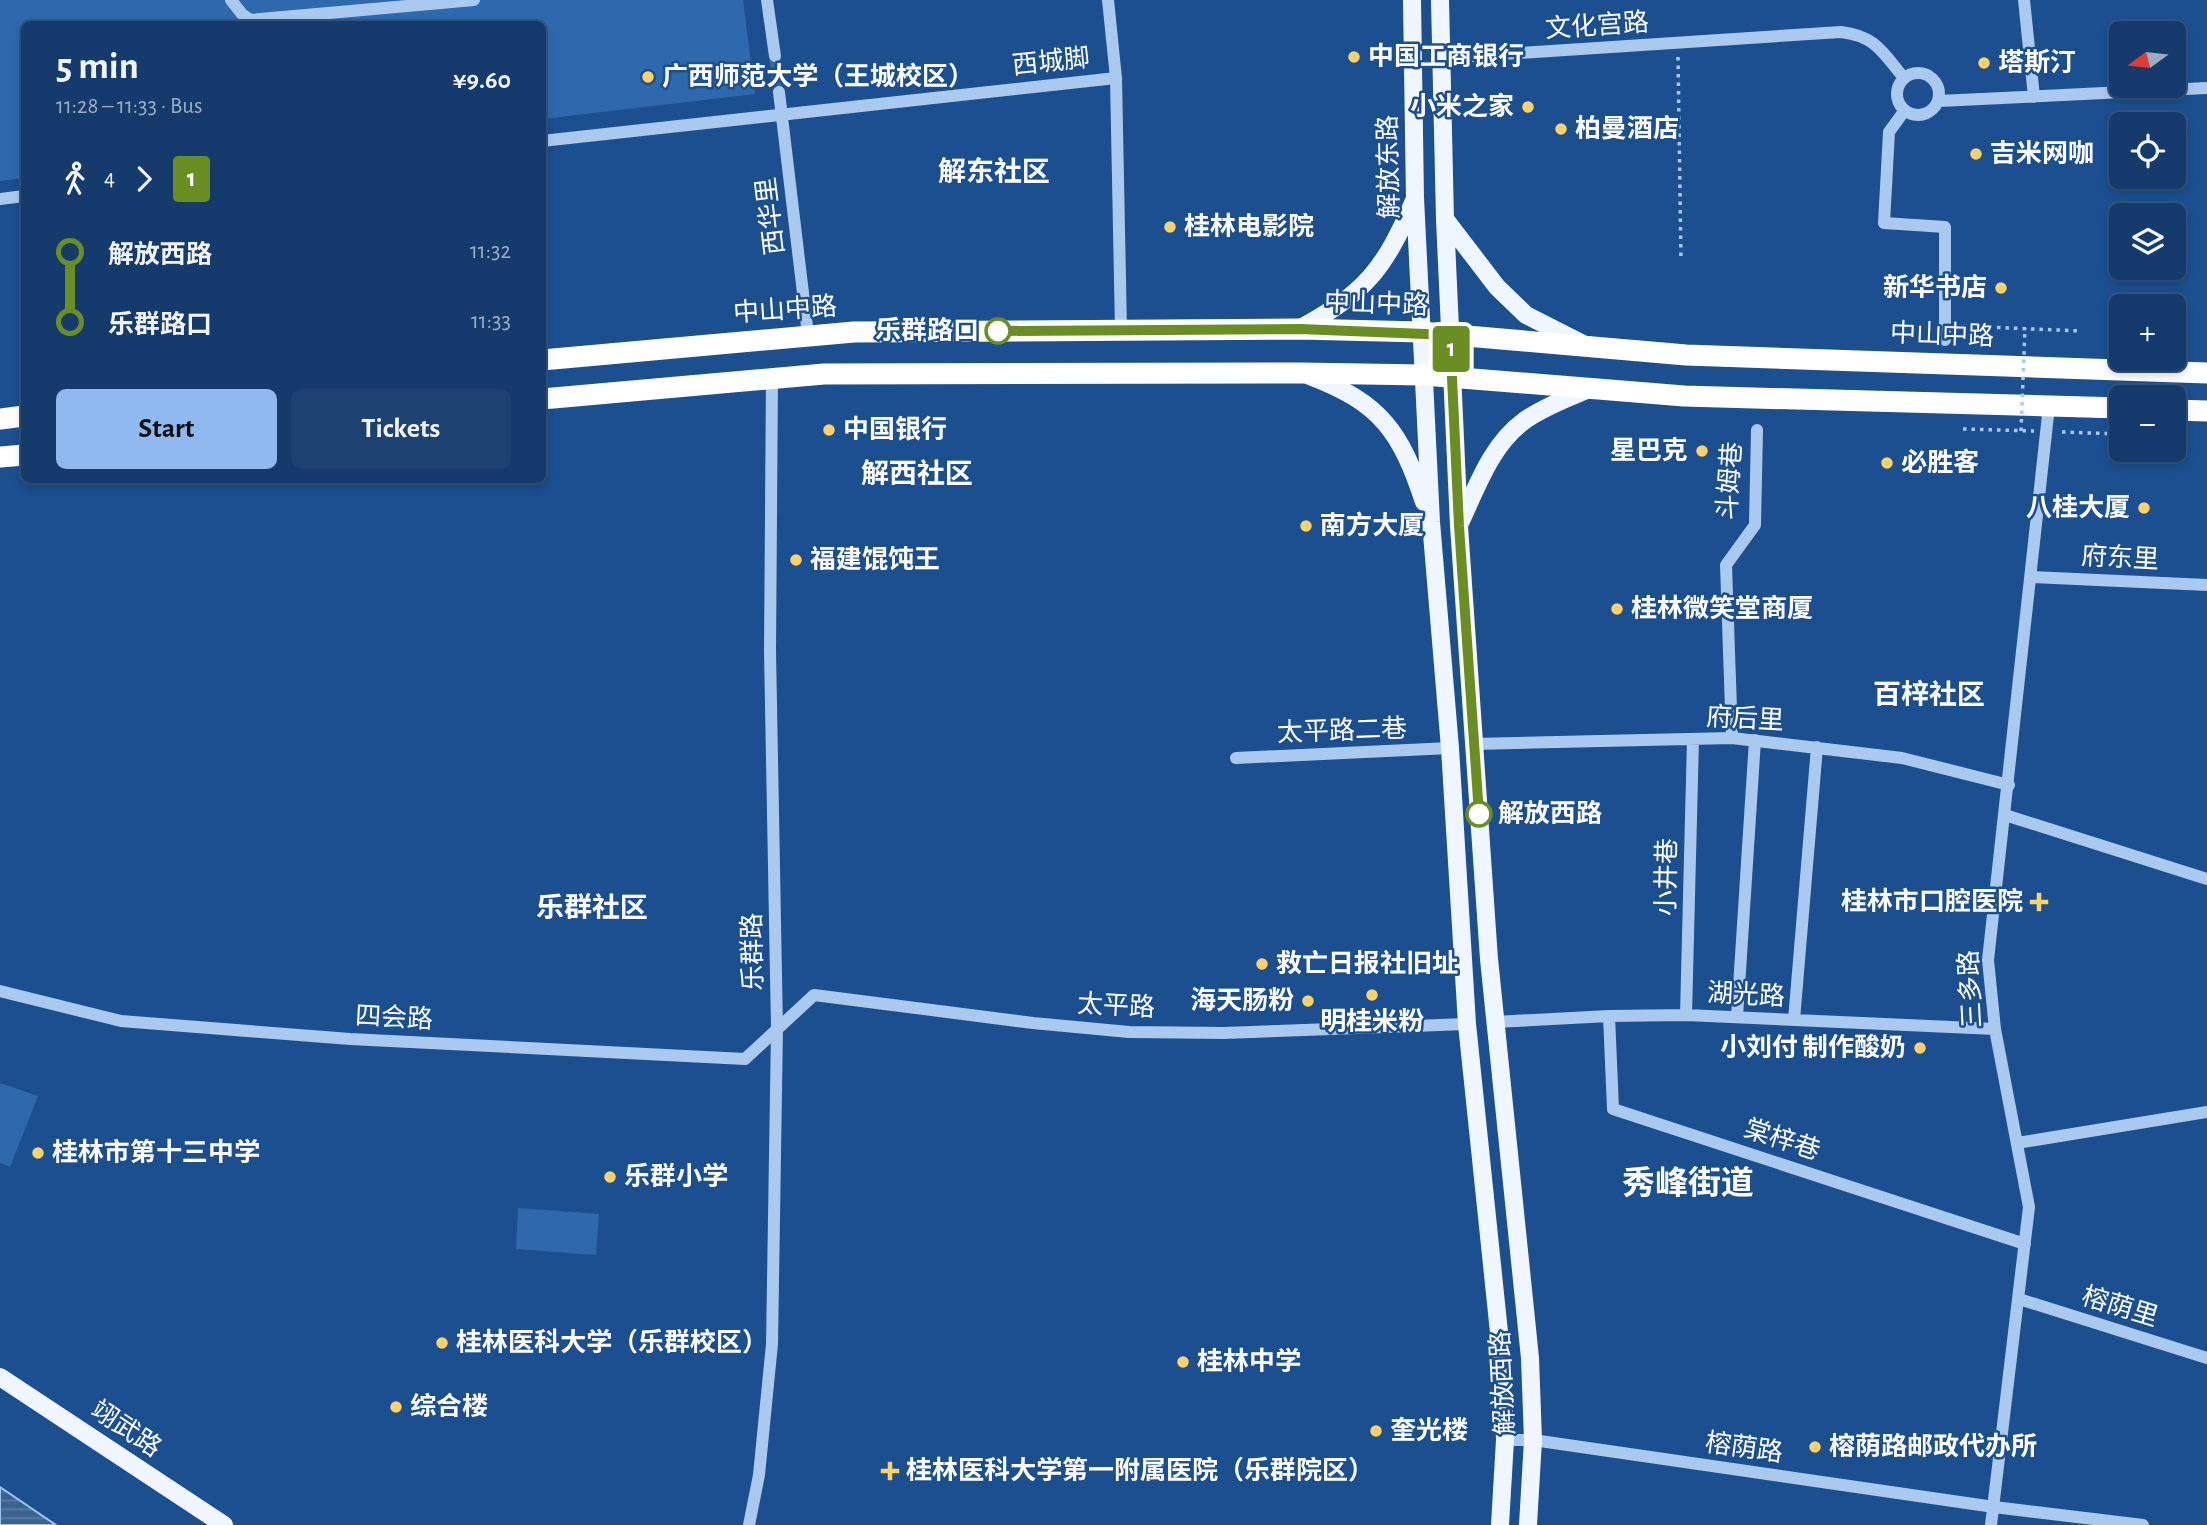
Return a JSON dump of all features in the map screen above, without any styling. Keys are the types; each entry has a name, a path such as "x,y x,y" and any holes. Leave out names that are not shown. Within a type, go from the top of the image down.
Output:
{"highway":[{"name":"中山中路","path":"546,360 854,332 1300,329 1421,332 1686,355 2207,373"},
{"path":"546,399 824,374 1301,373 1424,375 1684,396 2109,408"},
{"path":"2186,410 2207,411"},
{"path":"0,419 21,416"},
{"path":"0,457 21,455"}],"main road":[{"name":"解放东路","path":"1412,0 1415,198 1424,375"},
{"name":"解放东路","path":"1440,0 1452,378"},
{"path":"1300,329 1334,310 1366,283 1388,255 1415,198"},
{"path":"1445,219 1497,287 1526,314 1591,348"},
{"path":"1301,373 1359,398 1383,419 1401,445 1431,522"},
{"name":"解放西路","path":"1424,375 1431,522 1450,748 1467,1024 1502,1361 1505,1440 1500,1525"},
{"name":"解放西路","path":"1452,378 1459,526 1495,1023 1530,1358 1533,1440 1528,1525"},
{"path":"1459,526 1482,475 1503,441 1523,421 1588,389"},
{"name":"翊武路","path":"0,1377 223,1525"}],"street":[{"path":"231,0 242,15 250,20 333,6 474,0"},
{"path":"767,0 775,56"},
{"path":"1108,0 1116,78 1121,330"},
{"path":"2024,0 2034,97"},
{"name":"文化宫路","path":"1442,58 1842,32 1871,39 1904,78"},
{"path":"1918,73 1931,77 1939,88 1939,101 1930,112 1917,116 1905,110 1897,98 1897,90 1904,78 1918,73"},
{"name":"西城脚","path":"546,141 1116,78"},
{"path":"1939,101 2207,88"},
{"name":"西华里","path":"779,92 808,335"},
{"path":"1905,110 1889,132 1884,223 1945,228 1945,340"},
{"path":"0,199 21,196"},
{"name":"乐群路","path":"748,1525 759,1475 772,1344 777,1029 770,651 772,377"},
{"name":"三多路","path":"1991,1525 2029,1207 1995,1029 1988,960 2049,406"},
{"name":"斗姆巷","path":"1732,738 1726,565 1755,525 1756,430"},
{"name":"府东里","path":"2031,577 2207,585"},
{"name":"府后里","path":"1474,744 1732,738 1902,758 2009,785"},
{"name":"小井巷","path":"1686,1015 1693,739"},
{"path":"1737,1017 1755,740"},
{"path":"1794,1020 1817,747"},
{"name":"太平路二巷","path":"1236,758 1450,748"},
{"path":"2005,814 2207,879"},
{"name":"四会路","path":"0,990 121,1021 350,1039 745,1059 777,1029"},
{"name":"太平路","path":"777,1029 814,995 1033,1023 1129,1032 1260,1032 1467,1024"},
{"name":"湖光路","path":"1495,1023 1609,1016 1686,1015 1995,1029"},
{"name":"棠梓巷","path":"1609,1016 1613,1109 2025,1244"},
{"path":"2017,1143 2207,1111"},
{"name":"榕荫里","path":"2019,1299 2207,1358"},
{"name":"榕荫路","path":"1505,1440 1533,1440 1994,1507 2143,1525"}],"path":[{"path":"1678,44 1681,259"},
{"path":"1963,326 2081,331"},
{"path":"2021,430 2025,328"},
{"path":"1962,429 2109,434"}],"shaded area":[{"name":"广西师范大学（王城校区）","path":"0,0 743,0 755,94 546,119 546,21 21,21 21,178 0,181"},
{"path":"0,1083 38,1096 10,1167 0,1163"},
{"path":"518,1208 599,1214 596,1255 516,1249"},
{"path":"0,1487 56,1525 0,1525"}],"tunnel":[{"path":"775,56 779,92"}],"bus line":[{"name":"1","path":"998,331 1300,329 1450,335 1459,526 1479,814"}],"place":[{"name":"中国工商银行","path":"1354,57"},
{"name":"塔斯汀","path":"1984,63"},
{"name":"广西师范大学（王城校区）","path":"648,77"},
{"name":"小米之家","path":"1528,107"},
{"name":"柏曼酒店","path":"1561,129"},
{"name":"吉米网咖","path":"1976,154"},
{"name":"桂林电影院","path":"1170,227"},
{"name":"新华书店","path":"2001,288"},
{"name":"乐群路口","path":"998,331"},
{"name":"中国银行","path":"829,430"},
{"name":"星巴克","path":"1702,451"},
{"name":"必胜客","path":"1887,463"},
{"name":"八桂大厦","path":"2144,508"},
{"name":"南方大厦","path":"1306,526"},
{"name":"福建馄饨王","path":"796,560"},
{"name":"桂林微笑堂商厦","path":"1617,609"},
{"name":"解放西路","path":"1479,814"},
{"name":"桂林市口腔医院","path":"2039,902"},
{"name":"救亡日报社旧址","path":"1262,964"},
{"name":"明桂米粉","path":"1372,995"},
{"name":"海天肠粉","path":"1308,1001"},
{"name":"小刘付 制作酸奶","path":"1920,1048"},
{"name":"桂林市第十三中学","path":"38,1153"},
{"name":"乐群小学","path":"610,1177"},
{"name":"桂林医科大学（乐群校区）","path":"442,1343"},
{"name":"桂林中学","path":"1183,1362"},
{"name":"综合楼","path":"396,1407"},
{"name":"奎光楼","path":"1376,1431"},
{"name":"榕荫路邮政代办所","path":"1815,1447"},
{"name":"桂林医科大学第一附属医院（乐群院区）","path":"890,1471"}],"district":[{"name":"解东社区","path":"994,173"},
{"name":"解西社区","path":"917,475"},
{"name":"百梓社区","path":"1929,696"},
{"name":"乐群社区","path":"592,909"},
{"name":"秀峰街道","path":"1688,1184"}]}
